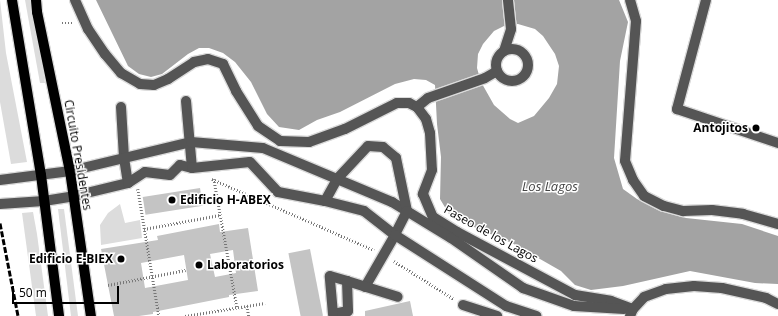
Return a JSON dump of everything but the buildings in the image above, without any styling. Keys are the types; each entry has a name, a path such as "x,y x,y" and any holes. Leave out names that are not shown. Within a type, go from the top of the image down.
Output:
{"main road":[{"path":"12,0 41,175 59,316"},
{"name":"Circuito Presidentes","path":"36,0 37,12 70,171 91,316"}],"street":[{"path":"75,0 88,28 105,54 121,73 140,84 154,85 168,79 194,62 208,60 223,64 236,91 258,126 280,141 308,142 345,129 397,103 408,103 417,107 428,98 482,79 497,71"},
{"path":"504,51 515,49 524,54 527,59 527,70 525,74 515,80 505,79 497,71 496,62 504,51 511,26 508,0"},
{"path":"630,0 636,21 625,161 633,180 644,196 664,206 683,211 712,210 743,214 778,224"},
{"path":"706,0 677,109 778,143"},
{"path":"186,101 191,142 192,168"},
{"path":"121,107 124,158 128,183"},
{"name":"Paseo de los Lagos","path":"417,107 426,119 430,133 432,170 423,194 433,217 575,295 611,301 632,312"},
{"path":"0,180 70,171 191,142 263,148 392,202 451,238 523,288 574,306 632,312 644,297 666,289 694,286 722,288 766,298 778,304"},
{"path":"325,201 337,179 368,146 383,147 396,158 406,211 384,255 364,287"},
{"path":"0,204 44,201 74,196 128,183 145,172 170,175 180,165 192,168 250,162 278,192 325,201 364,211 395,235 506,306 536,316"},
{"path":"347,282 398,297"},
{"path":"463,305 497,316"}],"path":[{"path":"206,178 214,179 384,255 463,305"},
{"path":"214,179 237,308"},
{"path":"145,185 137,187 159,316"},
{"path":"144,229 220,215"},
{"path":"108,286 186,270"},
{"path":"185,316 265,302"},
{"path":"247,306 249,316"}],"shaded area":[{"path":"0,0 6,53 27,162 11,164 0,102"},
{"path":"25,0 32,0 45,83 40,83"},
{"path":"120,204 125,223 140,220 142,238 101,245 100,225 108,213"},
{"path":"58,209 64,209 78,316 71,316"},
{"path":"33,212 48,316 36,316 22,213"}],"water":[{"name":"Los Lagos","path":"96,0 619,0 628,22 620,61 614,158 623,189 637,199 658,210 686,218 742,224 778,236 778,284 755,283 690,271 623,286 591,290 575,285 561,271 512,243 476,228 449,214 440,199 441,157 437,124 435,85 426,80 414,79 395,84 340,112 317,120 299,130 279,127 267,114 251,82 235,62 223,53 209,48 199,48 188,54 162,74 151,77 139,74 128,66","holes":["518,24 535,29 543,36 555,54 559,66 557,84 549,98 534,116 518,123 510,119 494,105 481,82 477,68 478,54 483,44 494,31 506,25"]}],"railway":[{"path":"0,223 18,316"}],"place":[{"name":"Antojitos","path":"756,128"},
{"name":"Edificio H-ABEX","path":"172,200"},
{"name":"Edificio E-BIEX","path":"121,259"},
{"name":"Laboratorios","path":"199,265"}]}
